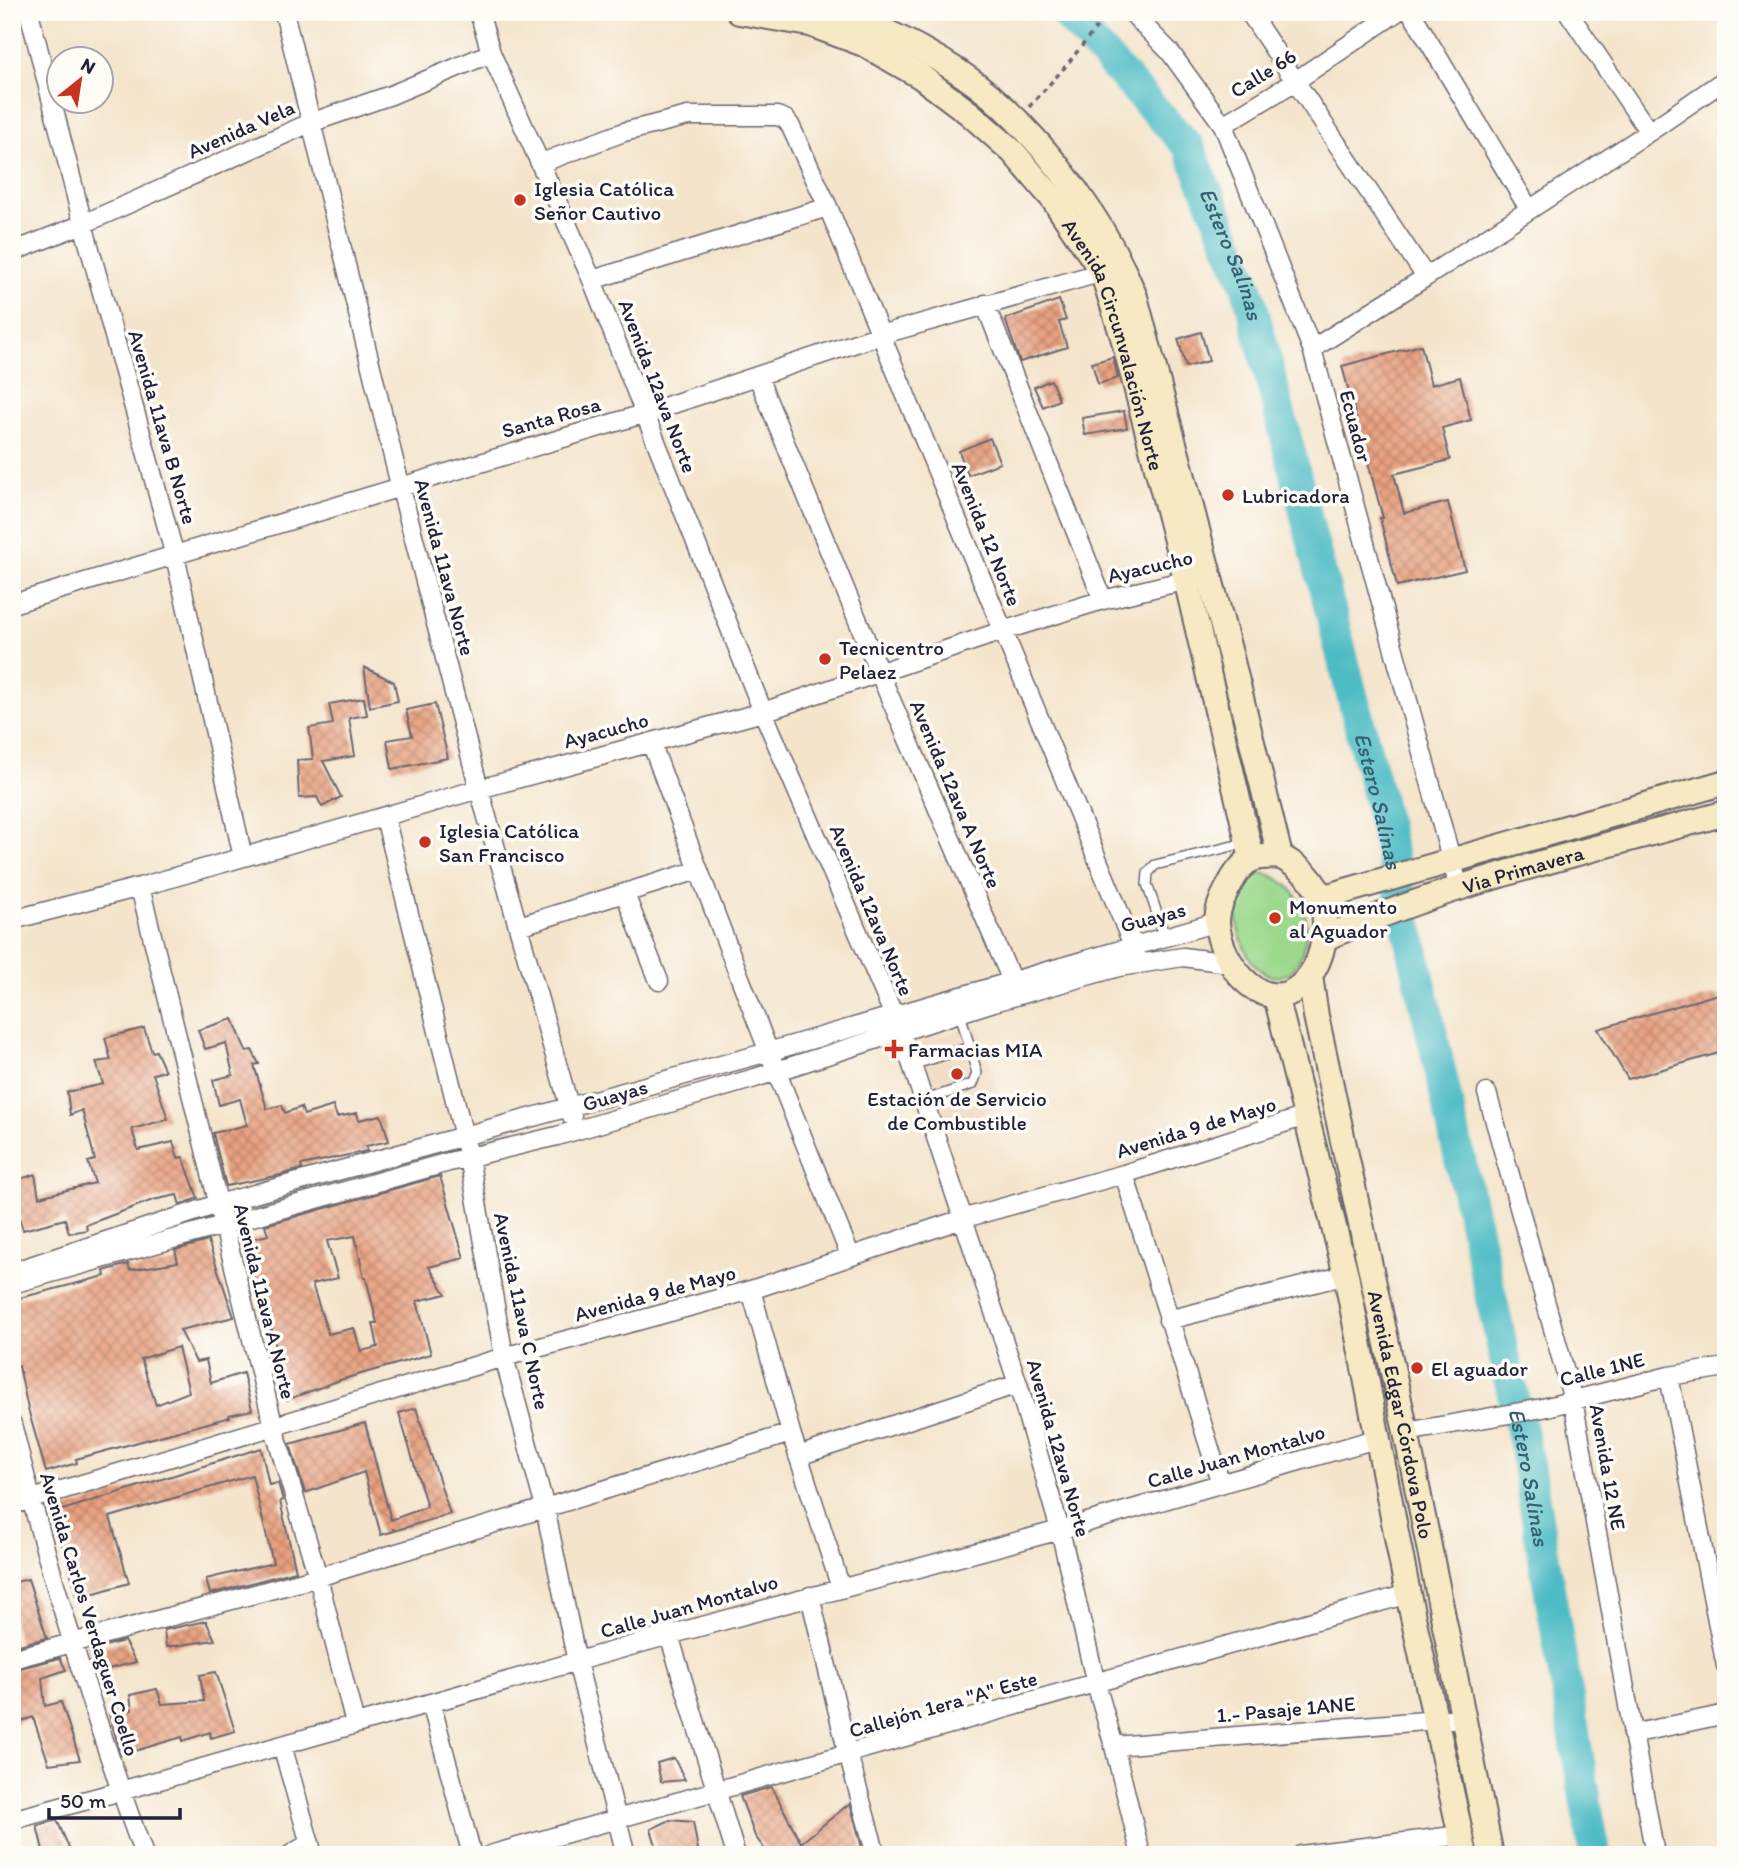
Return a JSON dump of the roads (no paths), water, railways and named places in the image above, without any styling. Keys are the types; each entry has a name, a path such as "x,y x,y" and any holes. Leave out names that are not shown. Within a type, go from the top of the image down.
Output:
{"main road":[{"name":"Avenida Circunvalación Norte","path":"739,12 810,24 864,44 920,76 969,113 1013,152 1113,269"},
{"name":"Avenida Circunvalación Norte","path":"843,12 887,31 927,53 992,97 1069,182 1095,220 1113,269 1123,337 1280,856"},
{"name":"Avenida Circunvalación Norte","path":"1198,578 1250,850"},
{"name":"Via Primavera","path":"1321,898 1726,782"},
{"name":"Via Primavera","path":"1324,939 1367,920 1459,888 1726,813"},
{"path":"1250,850 1280,856 1294,864 1313,882 1321,898 1325,919 1319,958 1310,976 1296,991 1276,996 1246,983 1229,963 1217,922 1225,892 1250,850"},
{"name":"Avenida Edgar Córdova Polo","path":"1310,976 1491,1855"},
{"name":"Avenida Edgar Córdova Polo","path":"1276,996 1346,1275 1408,1594 1463,1845"}],"street":[{"name":"Avenida 11ava B Norte","path":"29,12 83,224 175,556 243,857"},
{"name":"Avenida 11ava Norte","path":"284,12 400,485 479,789 577,1130"},
{"name":"Avenida 12ava Norte","path":"479,12 491,53 592,280 763,712 901,1032 1018,1384 1060,1530 1096,1684 1141,1855"},
{"name":"Ecuador","path":"1131,12 1170,52 1223,125 1312,349 1459,888"},
{"path":"1249,12 1426,277"},
{"name":"Calle 66","path":"1223,125 1294,82 1397,12"},
{"path":"1411,12 1529,209"},
{"path":"1568,12 1649,132"},
{"name":"Avenida Vela","path":"12,252 83,224 310,123 391,94 491,53"},
{"path":"1312,349 1649,132 1726,79"},
{"name":"Avenida 12 Norte","path":"541,163 624,132 688,116 777,116 790,125 828,207 1136,954"},
{"path":"592,280 828,207"},
{"name":"Santa Rosa","path":"12,604 643,414 880,335 1113,269"},
{"path":"985,304 1103,600"},
{"name":"Avenida 12ava A Norte","path":"758,377 879,672 1014,988"},
{"name":"Ayacucho","path":"12,920 141,887 479,789 763,712 1002,631 1103,600 1198,578"},
{"path":"651,741 768,1052 850,1255"},
{"name":"Avenida 11ava C Norte","path":"385,817 469,1157 504,1357 545,1508 577,1662 626,1855"},
{"path":"519,926 698,870"},
{"name":"Avenida 11ava A Norte","path":"141,887 274,1428 318,1577 355,1724"},
{"path":"625,894 659,981"},
{"name":"Guayas","path":"12,1272 218,1204 463,1138 892,1015 1014,988 1136,954 1165,937 1183,934 1217,922"},
{"name":"Guayas","path":"1136,954 1229,963"},
{"name":"Guayas","path":"12,1284 469,1157 577,1130 960,1013 1014,988"},
{"name":"Avenida 12 NE","path":"1487,1093 1573,1400 1655,1855"},
{"name":"Avenida 9 de Mayo","path":"12,1505 504,1357 751,1290 965,1218 1124,1174 1307,1116"},
{"path":"1124,1174 1221,1484"},
{"path":"1168,1320 1346,1275"},
{"path":"751,1290 791,1433 841,1588"},
{"name":"Calle 1NE","path":"1406,1432 1543,1408 1669,1376 1726,1367"},
{"path":"1669,1376 1726,1666"},
{"path":"799,1456 1018,1384"},
{"name":"Avenida Carlos Verdaguer Coello","path":"12,1424 72,1643 144,1855"},
{"path":"12,1659 318,1577 791,1433"},
{"name":"Calle Juan Montalvo","path":"12,1820 669,1635 1060,1530 1379,1438"},
{"name":"Callejón 1era \"A\" Este","path":"490,1855 1408,1594"},
{"path":"810,1596 848,1754 876,1855"},
{"path":"669,1635 736,1855"},
{"path":"431,1703 472,1855"},
{"path":"1632,1734 1726,1714"},
{"name":"1.- Pasaje 1ANE","path":"1114,1746 1462,1718"},
{"path":"282,1745 311,1849 290,1855"},
{"path":"1308,1854 1463,1845"}],"lane":[{"path":"1165,937 1147,884 1148,873 1155,865 1250,850"},
{"path":"923,1101 973,1084 976,1073 960,1013"},
{"path":"912,1065 970,1047"}],"waterway":[{"name":"Estero Salinas","path":"1064,12 1189,147 1248,290 1380,804 1525,1448 1595,1855"}],"place":[{"name":"Iglesia Católica Señor Cautivo","path":"520,200"},
{"name":"Lubricadora","path":"1228,495"},
{"name":"Tecnicentro Pelaez","path":"825,659"},
{"name":"Iglesia Católica San Francisco","path":"425,842"},
{"name":"Monumento al Aguador","path":"1275,918"},
{"name":"Farmacias MIA","path":"894,1049"},
{"name":"Estación de Servicio de Combustible","path":"957,1074"},
{"name":"El aguador","path":"1417,1368"}]}
